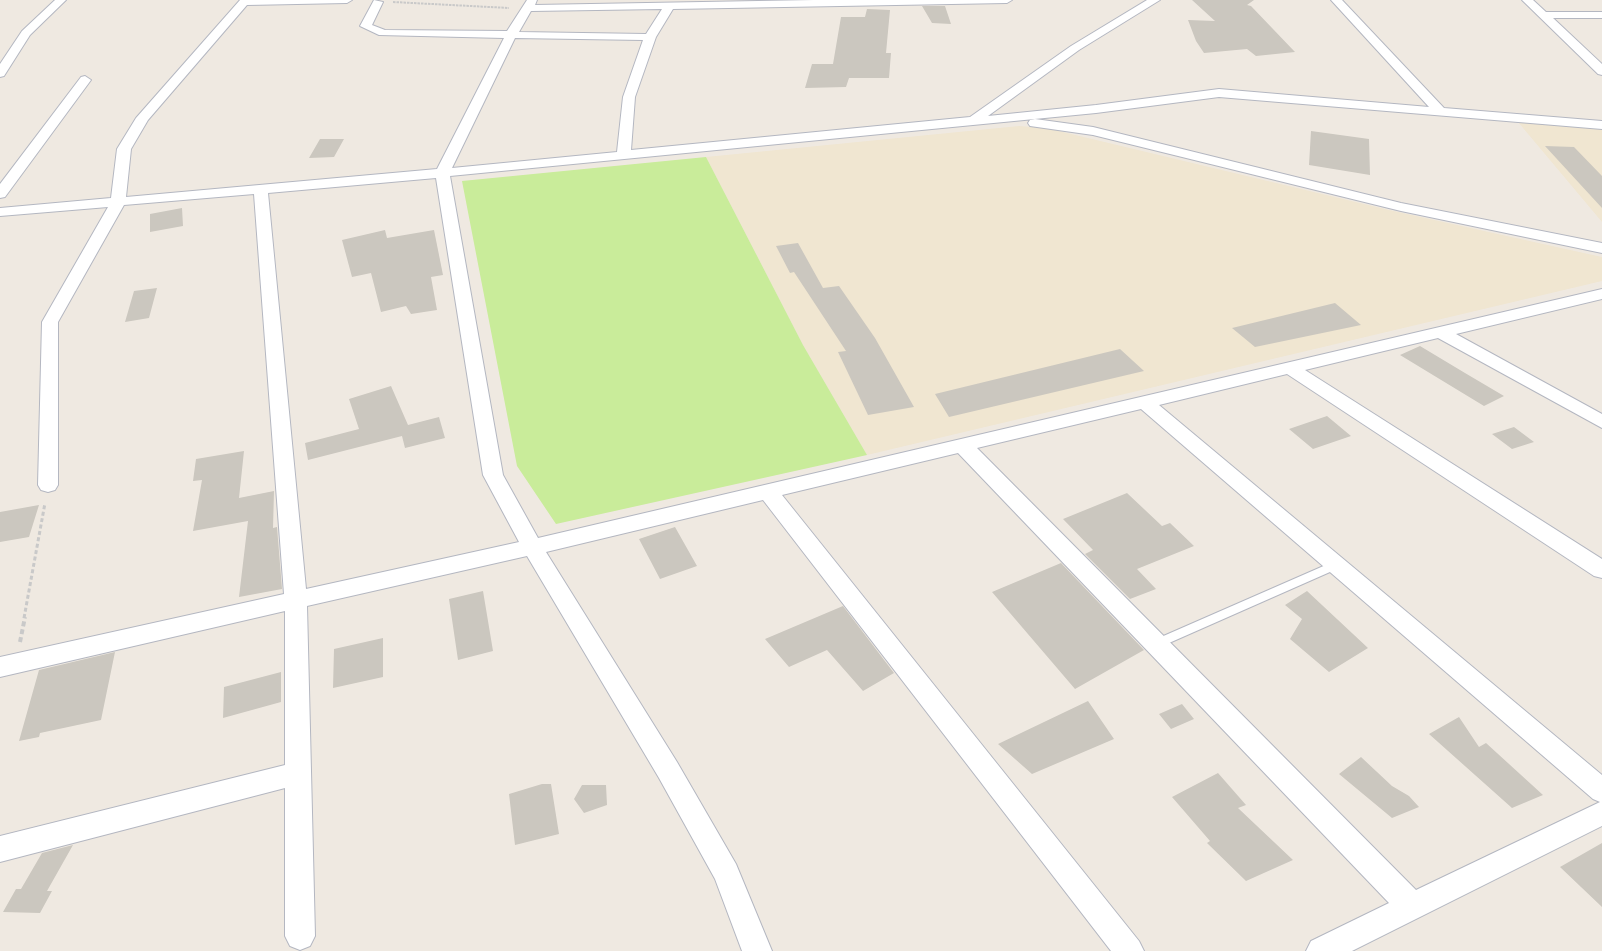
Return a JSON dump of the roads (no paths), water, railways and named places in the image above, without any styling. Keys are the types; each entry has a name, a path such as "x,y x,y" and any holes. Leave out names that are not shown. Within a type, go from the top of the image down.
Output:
{"street":[{"path":"0,73 26,33 61,0"},
{"path":"48,485 50,322 118,203 120,170 124,149 142,118 245,1 347,0"},
{"path":"757,951 726,874 613,679 532,547 493,475 442,173 511,35 530,4 669,6 1007,0"},
{"path":"973,120 1075,48 1155,0"},
{"path":"1336,0 1439,110"},
{"path":"1527,0 1602,71"},
{"path":"378,2 366,26 376,31 412,35 650,37"},
{"path":"624,155 629,97 650,37 669,6"},
{"path":"1543,15 1602,15"},
{"path":"0,194 85,80"},
{"path":"0,212 442,173 1096,109 1219,93 1602,125"},
{"path":"973,120 1031,123 1093,131 1360,197 1602,248"},
{"path":"261,190 296,599 300,936"},
{"path":"8,665 532,547 1602,294"},
{"path":"1440,332 1602,422"},
{"path":"1290,368 1602,570"},
{"path":"1144,402 1602,791"},
{"path":"962,445 1412,906"},
{"path":"768,491 1129,951"},
{"path":"0,848 298,773"},
{"path":"1322,951 1602,813"}],"lane":[{"path":"1156,644 1335,565"}]}
